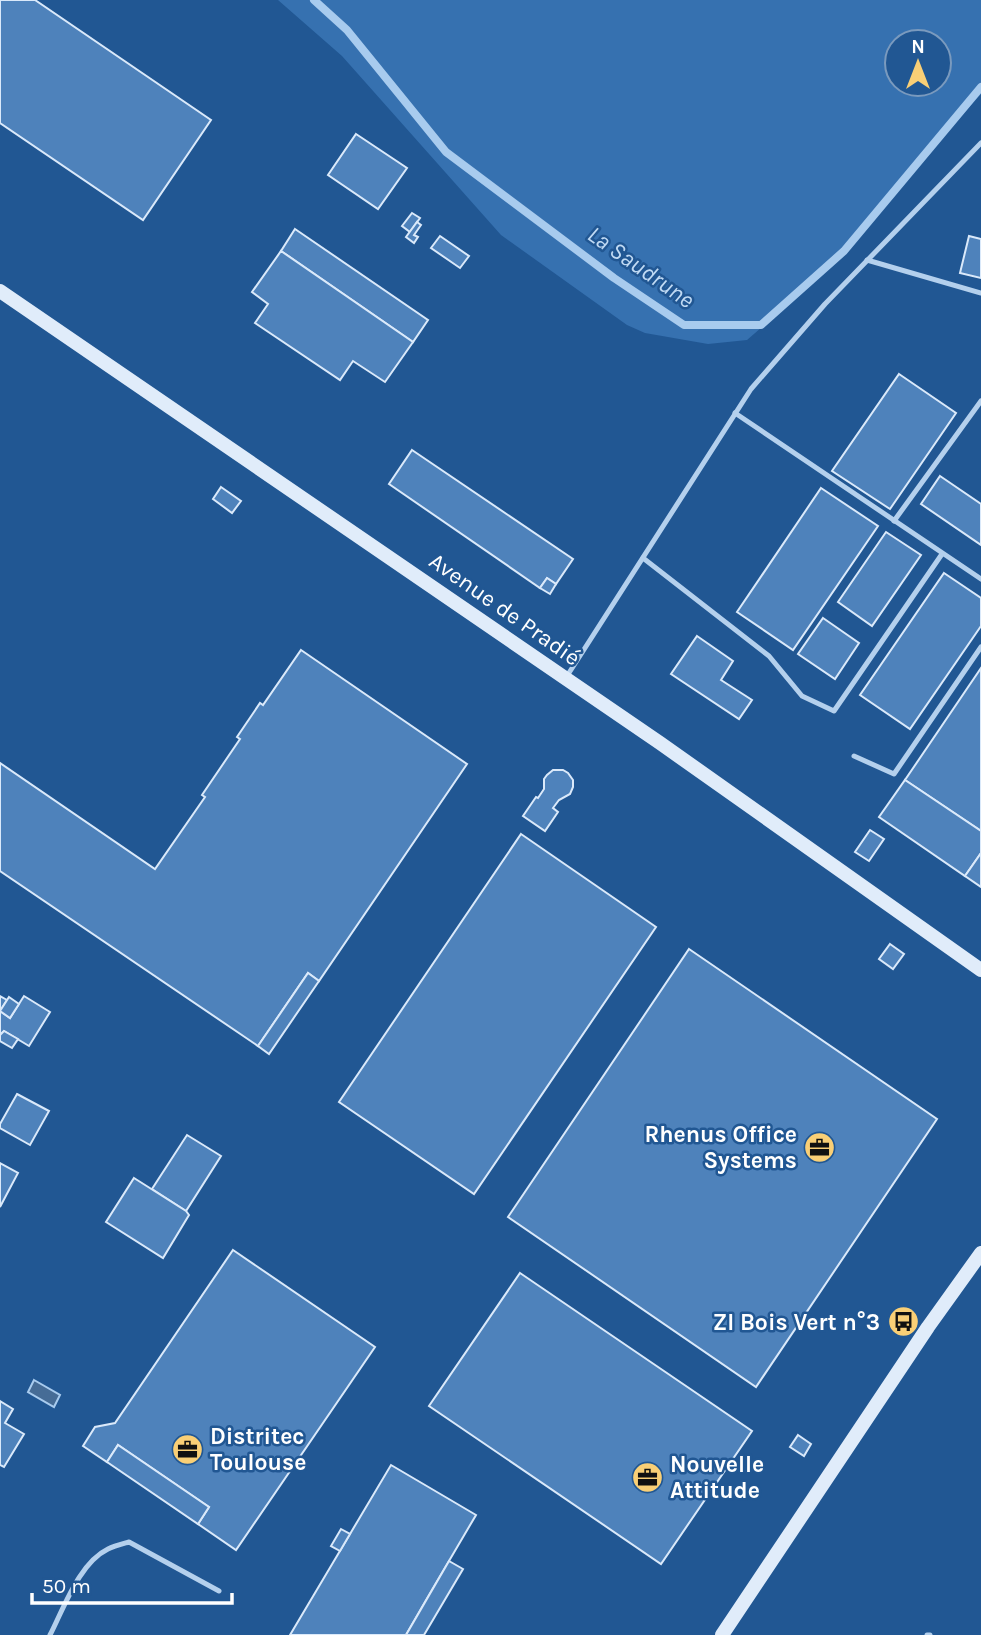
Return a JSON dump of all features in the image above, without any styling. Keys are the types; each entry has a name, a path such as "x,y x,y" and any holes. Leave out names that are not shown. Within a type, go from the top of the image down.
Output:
{"street":[{"name":"Avenue de Pradié","path":"0,291 671,751 981,970"},
{"path":"722,1635 928,1327 981,1253"}],"lane":[{"path":"566,679 751,389 825,304 980,146"},
{"path":"867,260 981,293"},
{"path":"894,521 981,401"},
{"path":"734,414 981,579"},
{"path":"643,558 769,656 802,696 834,711 942,554"},
{"path":"854,756 894,774 981,647"},
{"path":"50,1635 78,1579 92,1561 107,1549 129,1542 219,1591"}],"shaded area":[{"path":"278,0 981,0 981,94 811,284 747,340 708,344 645,333 627,325 501,235 342,56"},
{"path":"34,1380 60,1395 54,1407 28,1392"}],"building":[{"path":"0,0 35,0 211,120 143,220 0,123"},
{"path":"356,134 407,168 378,209 328,175"},
{"path":"412,213 420,218 410,232 402,226"},
{"path":"417,222 421,225 414,235 418,237 414,243 406,237"},
{"path":"295,229 428,320 413,342 281,251"},
{"path":"440,236 469,256 460,268 431,248"},
{"path":"969,236 981,239 981,278 960,273"},
{"path":"281,251 413,342 385,382 353,361 340,380 255,323 268,304 252,292"},
{"path":"899,374 956,413 890,509 832,471"},
{"path":"412,450 573,559 556,584 547,578 540,588 389,484"},
{"path":"940,476 981,504 981,545 921,504"},
{"path":"221,487 241,501 232,513 213,499"},
{"path":"821,488 878,526 793,650 737,612"},
{"path":"886,532 921,555 872,626 838,602"},
{"path":"944,573 981,598 981,626 910,729 860,695"},
{"path":"547,578 556,584 550,594 540,588"},
{"path":"823,618 859,643 835,679 798,654"},
{"path":"697,636 733,661 721,680 752,700 739,719 671,674"},
{"path":"301,650 467,764 319,981 308,973 258,1046 0,871 0,763 155,869 205,797 202,795 240,739 237,737"},
{"path":"981,668 981,831 905,780"},
{"path":"553,770 568,773 573,780 573,787 570,794 559,800 553,808 558,812 545,831 523,816 544,789 544,779"},
{"path":"905,780 981,831 981,853 965,876 879,817"},
{"path":"870,830 884,839 869,861 855,852"},
{"path":"521,834 656,927 474,1194 339,1102"},
{"path":"981,853 981,887 965,876"},
{"path":"890,944 904,954 893,969 879,959"},
{"path":"689,949 937,1119 756,1387 508,1217"},
{"path":"308,973 319,981 269,1054 258,1046"},
{"path":"0,996 7,1000 0,1011"},
{"path":"24,996 50,1012 29,1046 4,1031 0,1033 0,1011 10,1018"},
{"path":"9,997 19,1004 10,1018 0,1011"},
{"path":"4,1031 18,1039 12,1048 0,1041 0,1033"},
{"path":"17,1094 49,1111 30,1145 0,1128"},
{"path":"187,1135 221,1156 186,1211 152,1189"},
{"path":"0,1163 18,1173 0,1207"},
{"path":"134,1178 189,1215 163,1258 106,1222"},
{"path":"233,1250 375,1347 236,1550 198,1524 209,1507 118,1445 107,1462 83,1446 95,1427 115,1423"},
{"path":"520,1273 752,1431 661,1564 429,1406"},
{"path":"0,1401 13,1409 5,1423 24,1434 4,1467 0,1465"},
{"path":"798,1435 811,1444 804,1456 790,1447"},
{"path":"118,1445 209,1507 198,1524 107,1462"},
{"path":"391,1465 476,1515 406,1635 290,1635"},
{"path":"341,1529 350,1534 340,1551 331,1546"},
{"path":"449,1561 463,1569 424,1635 406,1635"}],"waterway":[{"name":"La Saudrune","path":"314,0 347,30 446,152 614,278 684,325 761,325 844,251 981,87"}],"place":[{"name":"Rhenus Office Systems","path":"820,1147"},
{"name":"ZI Bois Vert n°3","path":"903,1322"},
{"name":"Distritec Toulouse","path":"187,1449"},
{"name":"Nouvelle Attitude","path":"647,1477"}]}
